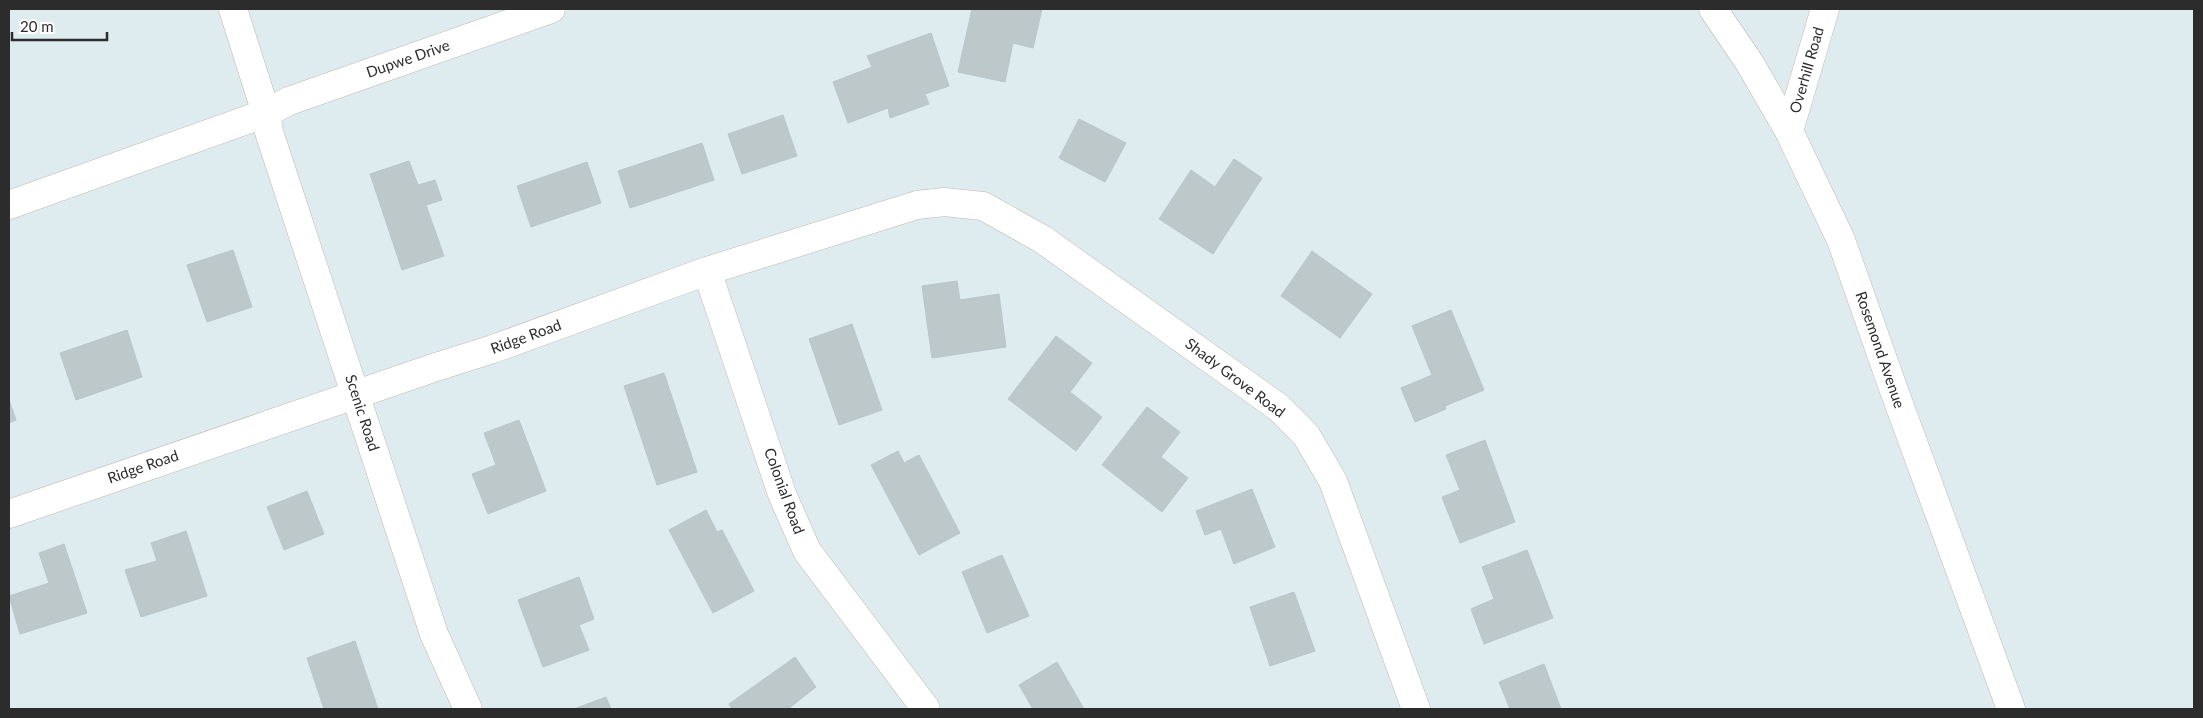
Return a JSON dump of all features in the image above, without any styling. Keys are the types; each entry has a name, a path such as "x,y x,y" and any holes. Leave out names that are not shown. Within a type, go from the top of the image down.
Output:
{"street":[{"name":"Scenic Road","path":"233,9 266,113 269,132 434,634 468,709"},
{"name":"Dupwe Drive","path":"9,205 266,113 290,101 551,9"},
{"name":"Rosemond Avenue","path":"1713,9 1749,62 1789,130 1809,168 1842,240 1892,384 2012,709"},
{"name":"Overhill Road","path":"1789,130 1825,9"},
{"name":"Ridge Road","path":"9,514 493,349 707,271 917,205 944,202 983,206 1042,240"},
{"name":"Shady Grove Road","path":"1042,240 1278,407 1306,435 1333,481 1416,709"},
{"name":"Colonial Road","path":"707,271 782,494 807,551 926,709"}],"building":[{"path":"972,9 1042,9 1033,48 1013,43 1005,82 958,72"},
{"path":"931,33 949,86 925,94 929,104 890,118 888,108 848,123 833,82 872,67 867,56"},
{"path":"783,115 797,156 742,174 728,134"},
{"path":"1079,119 1126,143 1105,182 1059,158"},
{"path":"702,143 714,180 630,208 618,171"},
{"path":"1234,159 1262,178 1213,254 1159,219 1191,170 1215,187"},
{"path":"409,161 418,185 435,180 442,200 426,205 444,256 402,270 370,174"},
{"path":"587,162 601,203 531,227 517,186"},
{"path":"233,250 252,307 207,322 187,265"},
{"path":"1312,251 1372,294 1340,338 1281,296"},
{"path":"957,281 960,300 999,294 1006,347 932,358 922,286"},
{"path":"1451,310 1484,390 1445,406 1446,409 1415,422 1401,388 1432,375 1412,326"},
{"path":"852,324 882,410 839,425 809,339"},
{"path":"127,330 142,377 76,400 60,353"},
{"path":"1056,336 1092,363 1070,392 1102,417 1076,451 1008,399"},
{"path":"664,373 697,472 657,485 624,386"},
{"path":"9,400 16,420 9,423"},
{"path":"1147,407 1180,432 1161,457 1188,478 1162,512 1102,465"},
{"path":"519,420 546,491 488,514 472,474 496,465 484,433"},
{"path":"1485,440 1515,522 1460,543 1442,497 1460,490 1446,455"},
{"path":"898,451 904,463 919,455 960,533 919,555 871,465"},
{"path":"1252,489 1275,547 1234,564 1221,529 1205,535 1196,511"},
{"path":"307,491 324,534 284,550 267,507"},
{"path":"706,510 717,532 722,530 754,591 713,613 669,530"},
{"path":"186,531 207,596 141,617 125,570 157,561 151,543"},
{"path":"64,544 87,613 20,634 9,596 49,583 39,553"},
{"path":"1527,550 1553,618 1484,644 1471,609 1494,599 1482,567"},
{"path":"1002,555 1029,616 987,633 962,572"},
{"path":"579,577 594,619 579,625 589,650 543,667 518,600"},
{"path":"1294,592 1315,651 1270,666 1250,607"},
{"path":"355,641 378,709 324,709 307,658"},
{"path":"795,657 816,687 788,709 732,709 729,704"},
{"path":"1057,662 1084,709 1033,709 1019,685"},
{"path":"1544,664 1561,709 1510,709 1499,682"},
{"path":"606,697 611,709 574,709"}]}
